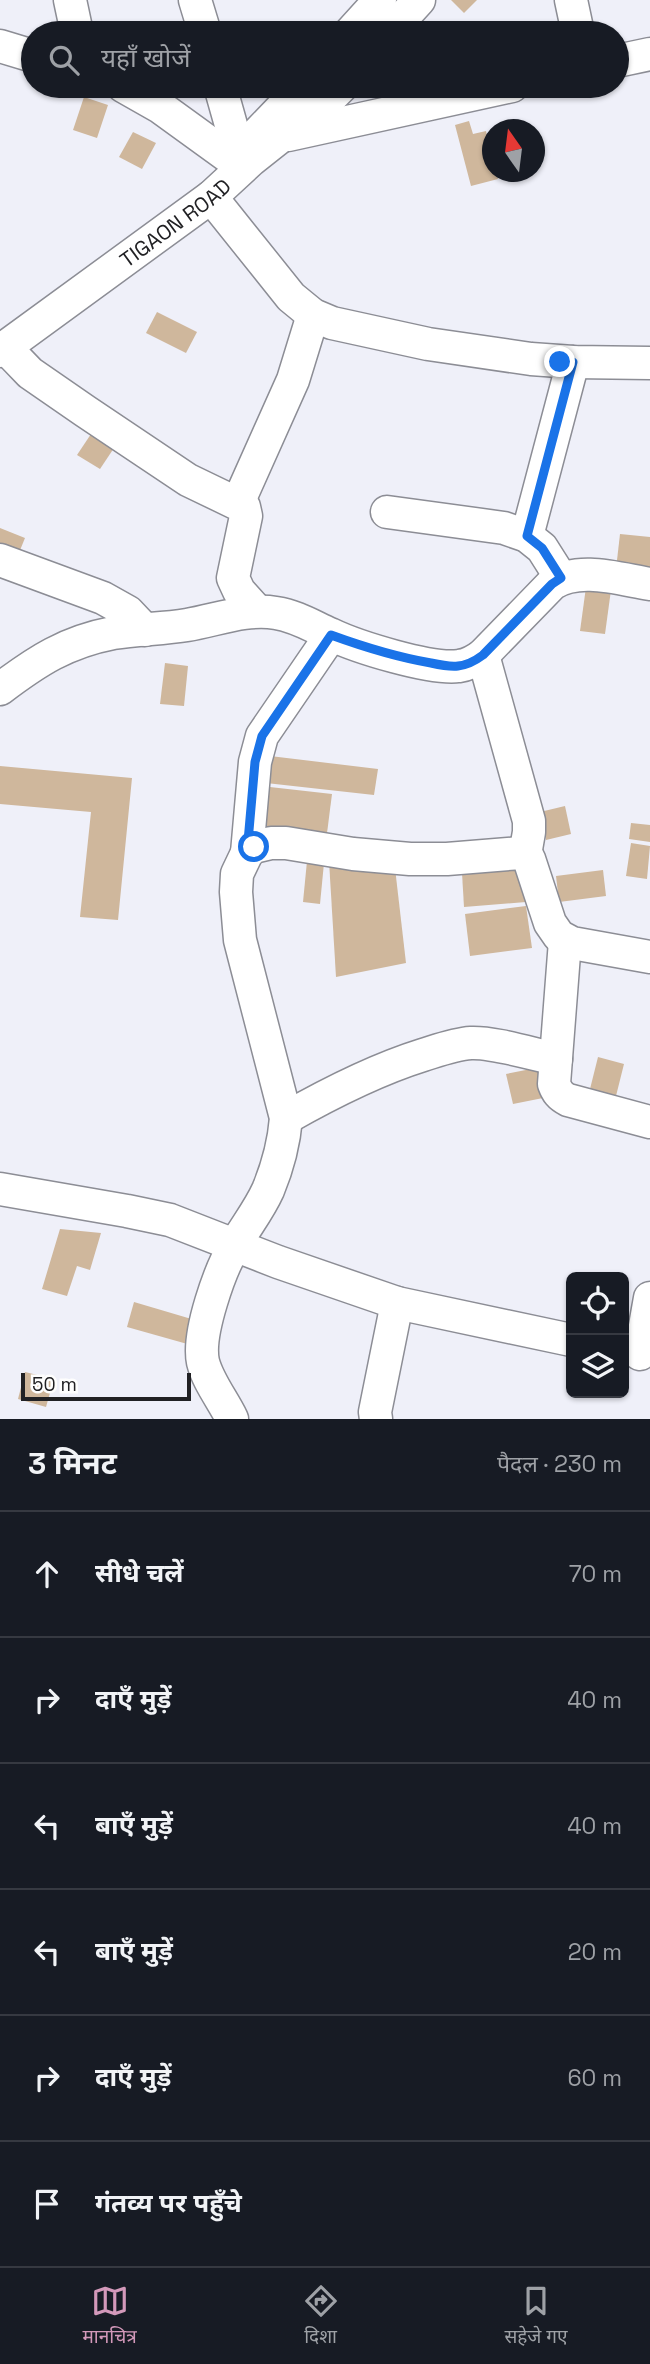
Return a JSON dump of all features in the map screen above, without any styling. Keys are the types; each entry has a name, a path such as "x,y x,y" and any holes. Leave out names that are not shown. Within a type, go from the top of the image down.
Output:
{"street":[{"path":"70,0 75,21"},
{"path":"195,0 201,21"},
{"path":"361,21 380,0"},
{"path":"400,21 419,0"},
{"path":"571,0 575,21"},
{"path":"0,46 21,52"},
{"path":"629,58 650,54"},
{"path":"144,98 250,145"},
{"path":"226,98 250,145"},
{"name":"TIGAON ROAD","path":"2,344 211,197 251,160 250,145 292,98"},
{"name":"TIGAON ROAD","path":"250,145 328,98"},
{"path":"257,611 239,591 233,578 246,516 244,507 188,480 96,419 30,373 2,344 250,145 459,98"},
{"path":"211,197 291,296 313,315 332,323 428,344 531,359 650,363"},
{"path":"239,503 293,380 313,315"},
{"path":"527,536 573,362"},
{"path":"387,512 504,528 527,536 542,548 561,578"},
{"path":"0,561 103,598 128,612 145,630"},
{"path":"0,689 30,666 62,648 115,633 171,628 257,611 288,615 374,651 451,667 472,662 483,655 561,578 579,575 650,584"},
{"path":"232,1419 204,1365 202,1346 222,1270 267,1192 278,1163 286,1118 240,940 237,874 247,853 255,762 262,736 331,635"},
{"path":"483,655 529,821 525,855 532,866 554,930 565,941 650,957"},
{"path":"247,853 262,844 286,843 353,854 411,859 447,859 513,853 525,855"},
{"path":"565,941 554,1084 561,1097 650,1122"},
{"path":"286,1118 362,1078 446,1048 472,1043 556,1059"},
{"path":"0,1189 149,1215 198,1230 278,1262 397,1303 566,1339"},
{"path":"638,1354 650,1298"},
{"path":"376,1419 375,1412 397,1303"}],"building":[{"path":"451,0 477,0 464,13"},
{"path":"84,98 108,105 97,138 73,130"},
{"path":"393,98 422,98 422,100 395,106"},
{"path":"469,121 473,134 482,132 482,182 486,182 471,186 455,125"},
{"path":"133,132 156,143 142,169 119,157"},
{"path":"157,312 197,332 186,353 146,333"},
{"path":"91,434 114,448 100,469 77,455"},
{"path":"0,528 25,538 16,560 0,554"},
{"path":"620,534 650,537 650,572 616,569"},
{"path":"586,587 611,590 605,634 580,631"},
{"path":"165,663 188,666 184,706 160,704"},
{"path":"270,756 378,769 374,795 266,783"},
{"path":"0,766 132,778 118,920 80,917 91,812 0,804"},
{"path":"261,786 332,794 326,841 256,834"},
{"path":"565,806 571,834 546,840 540,812"},
{"path":"631,823 650,825 650,842 629,839"},
{"path":"631,843 650,846 647,879 626,876"},
{"path":"307,861 324,863 320,904 303,902"},
{"path":"329,861 395,868 406,963 336,977"},
{"path":"523,869 526,902 464,907 462,873"},
{"path":"603,870 606,896 559,902 556,876"},
{"path":"526,906 532,948 470,956 465,914"},
{"path":"598,1057 624,1064 613,1108 587,1101"},
{"path":"546,1066 553,1096 513,1104 506,1074"},
{"path":"60,1229 101,1233 90,1270 77,1266 67,1296 42,1289"},
{"path":"134,1302 205,1323 198,1347 127,1327"},
{"path":"25,1372 54,1379 46,1407 18,1399"}],"route":[{"path":"254,847 247,853 255,762 262,736 331,635 374,651 451,667 461,666 483,655 561,578 542,548 527,536 573,362 560,362"}]}
